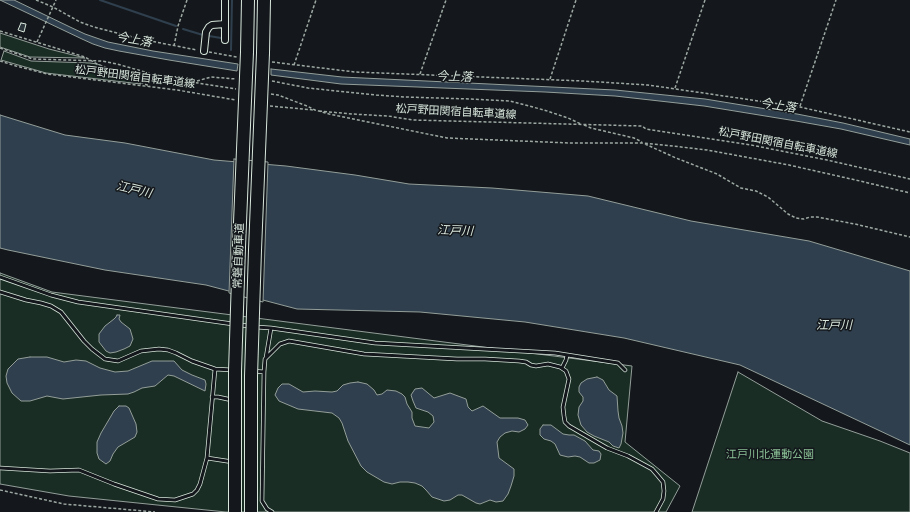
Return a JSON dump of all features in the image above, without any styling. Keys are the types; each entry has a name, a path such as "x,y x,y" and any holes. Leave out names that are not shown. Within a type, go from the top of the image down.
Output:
{"highway":[{"name":"常磐自動車道","path":"235,512 235,363 248,36 247,0"},
{"name":"常磐自動車道","path":"251,512 251,376 264,0"}],"street":[{"path":"225,0 225,40"},
{"path":"204,51 206,32 209,28 212,25 225,24"}],"lane":[{"path":"0,278 50,295 78,302 214,322 270,328 375,343 567,354 618,363 625,370"},
{"path":"0,292 51,306 61,312 84,341 105,358 118,361 140,351 159,349 168,350 192,361 215,369 237,370"},
{"path":"270,328 264,372 262,501 267,509 272,512"},
{"path":"266,359 280,344 290,342 364,354 519,361 536,366 548,364 562,368 566,371 569,379 563,407 565,422 569,426 607,448 628,456 652,469 662,482 664,491 663,499 656,512"},
{"path":"562,368 567,354"},
{"path":"0,468 50,471 79,470 88,472 114,484 158,499 175,500 192,494 197,490 200,484 207,458 215,369"},
{"path":"250,371 264,372"},
{"path":"212,397 241,401"},
{"path":"248,403 263,406"},
{"path":"207,458 242,463"},
{"path":"249,464 262,466"}],"path":[{"path":"36,0 54,7 80,22 94,27 140,39 239,57"},
{"path":"37,42 51,14 56,0"},
{"path":"174,46 178,26 187,0"},
{"path":"294,65 316,0"},
{"path":"420,74 446,0"},
{"path":"550,79 576,0"},
{"path":"675,88 705,0"},
{"path":"800,106 836,0"},
{"path":"0,31 85,57 134,80 154,87"},
{"path":"0,48 33,59 102,61 166,78 195,82 211,76 238,79"},
{"name":"松戸野田関宿自転車道線","path":"0,61 47,74 177,90 238,100"},
{"path":"271,62 355,72 550,79 648,85 800,106 910,132"},
{"path":"267,81 308,88 383,96 510,101 544,110 591,128 634,138 676,158 717,174 741,188 756,191 768,197 788,214 796,218 804,219 817,217 910,237"},
{"name":"松戸野田関宿自転車道線","path":"269,106 388,116 413,120 642,126 646,129 751,145 827,160 910,179"},
{"path":"315,110 337,116 447,138 570,143 643,143 707,150 753,158 910,193"},
{"path":"0,490 64,504 155,512"}],"green space":[{"path":"0,33 49,49 85,58 30,57 0,47"},
{"path":"4,51 31,61 97,64 120,73 141,84 46,73 1,60"},
{"path":"0,273 52,292 632,366 625,442 680,486 666,512 226,512 69,496 0,484"},
{"name":"江戸川北運動公園","path":"738,372 822,421 910,453 910,512 692,512"}],"water":[{"path":"0,0 14,0 85,34 108,42 153,51 238,64 237,71 105,48 82,39"},
{"path":"271,69 342,77 615,90 705,99 843,123 910,139 910,145 841,129 704,106 615,96 341,84 271,75"},
{"name":"江戸川","path":"0,115 65,135 125,143 214,160 286,166 409,184 492,188 588,196 691,221 809,241 910,271 910,445 740,365 624,338 525,322 420,312 297,309 206,285 105,270 0,248"},
{"path":"117,315 120,315 119,319 121,322 130,329 133,339 130,346 110,353 106,351 99,342 99,334"},
{"path":"47,357 64,362 76,360 86,361 100,368 115,372 128,371 152,361 174,361 182,370 205,380 205,391 174,376 168,375 155,386 142,388 128,394 63,399 47,396 30,401 21,401 12,393 7,383 6,376 8,369 18,359"},
{"path":"597,377 603,380 609,390 617,396 619,418 623,433 619,448 587,432 581,425 578,415 583,397 579,392 579,387 581,383 587,379"},
{"path":"358,382 367,384 377,395 382,394 387,390 396,391 402,394 412,412 412,418 415,426 429,428 434,422 433,416 428,412 416,408 413,401 411,395 415,389 422,388 434,398 450,393 466,399 468,407 472,411 483,406 500,418 518,418 525,420 528,425 525,429 519,432 512,431 505,433 497,442 499,458 514,469 514,476 511,486 503,501 496,502 490,500 480,504 462,495 458,495 450,500 444,501 432,497 422,486 415,483 400,482 392,484 384,482 367,472 361,466 348,441 339,418 332,413 298,409 279,401 275,395 278,388 282,384 289,384 303,392 332,392 337,391 343,385"},
{"path":"119,406 126,406 129,408 136,424 137,432 135,437 118,447 110,461 106,464 99,459 97,453 97,442 114,411"},
{"path":"543,425 551,425 563,434 574,435 585,441 593,450 599,451 601,454 600,460 594,463 589,463 580,457 560,455 555,444 544,439 540,435 540,429"}],"pier":[{"path":"234,159 268,162 263,302 229,293"}],"building":[{"path":"21,23 26,24 24,32 18,30"}],"waterway":[{"path":"100,0 176,26"},
{"path":"231,50 232,0"},
{"path":"183,29 203,35"},
{"path":"209,36 221,38"}],"water label":[{"name":"今上落","path":"134,40"},
{"name":"今上落","path":"454,77"},
{"name":"今上落","path":"778,106"}]}
